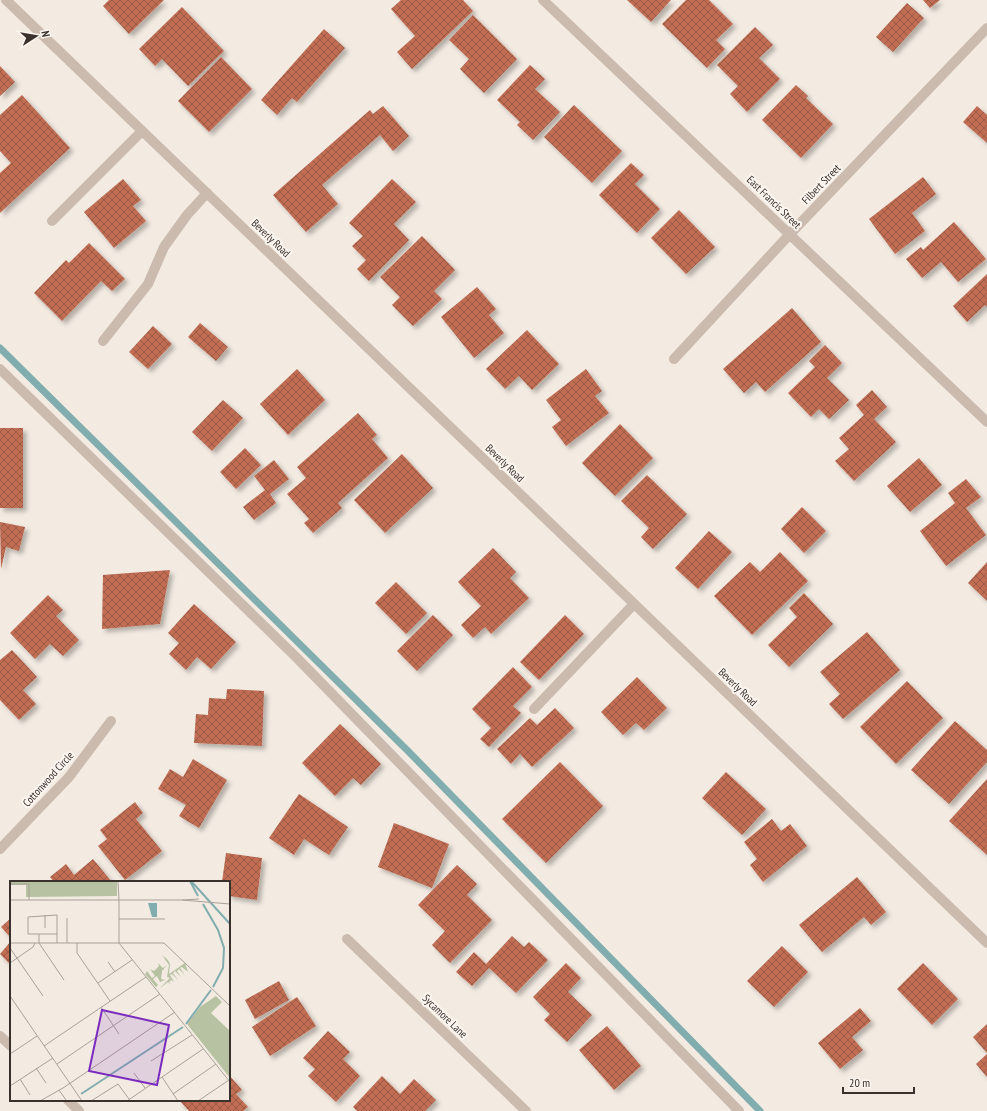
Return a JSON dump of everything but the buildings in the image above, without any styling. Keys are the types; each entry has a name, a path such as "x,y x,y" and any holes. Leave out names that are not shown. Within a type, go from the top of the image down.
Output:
{"street":[{"name":"Beverly Road","path":"6,0 987,943"},
{"name":"East Francis Street","path":"543,0 987,422"},
{"name":"Filbert Street","path":"674,359 790,234 987,28"},
{"path":"52,221 142,131"},
{"path":"103,341 148,284 164,248 187,215 207,193"},
{"path":"0,369 296,657 739,1111"},
{"path":"534,709 634,604"},
{"name":"Cottonwood Circle","path":"0,849 69,777 111,721"},
{"name":"Sycamore Lane","path":"347,939 526,1111"},
{"path":"0,1036 10,1045"},
{"path":"69,1101 79,1111"}],"waterway":[{"path":"0,348 408,751 760,1111"}]}
